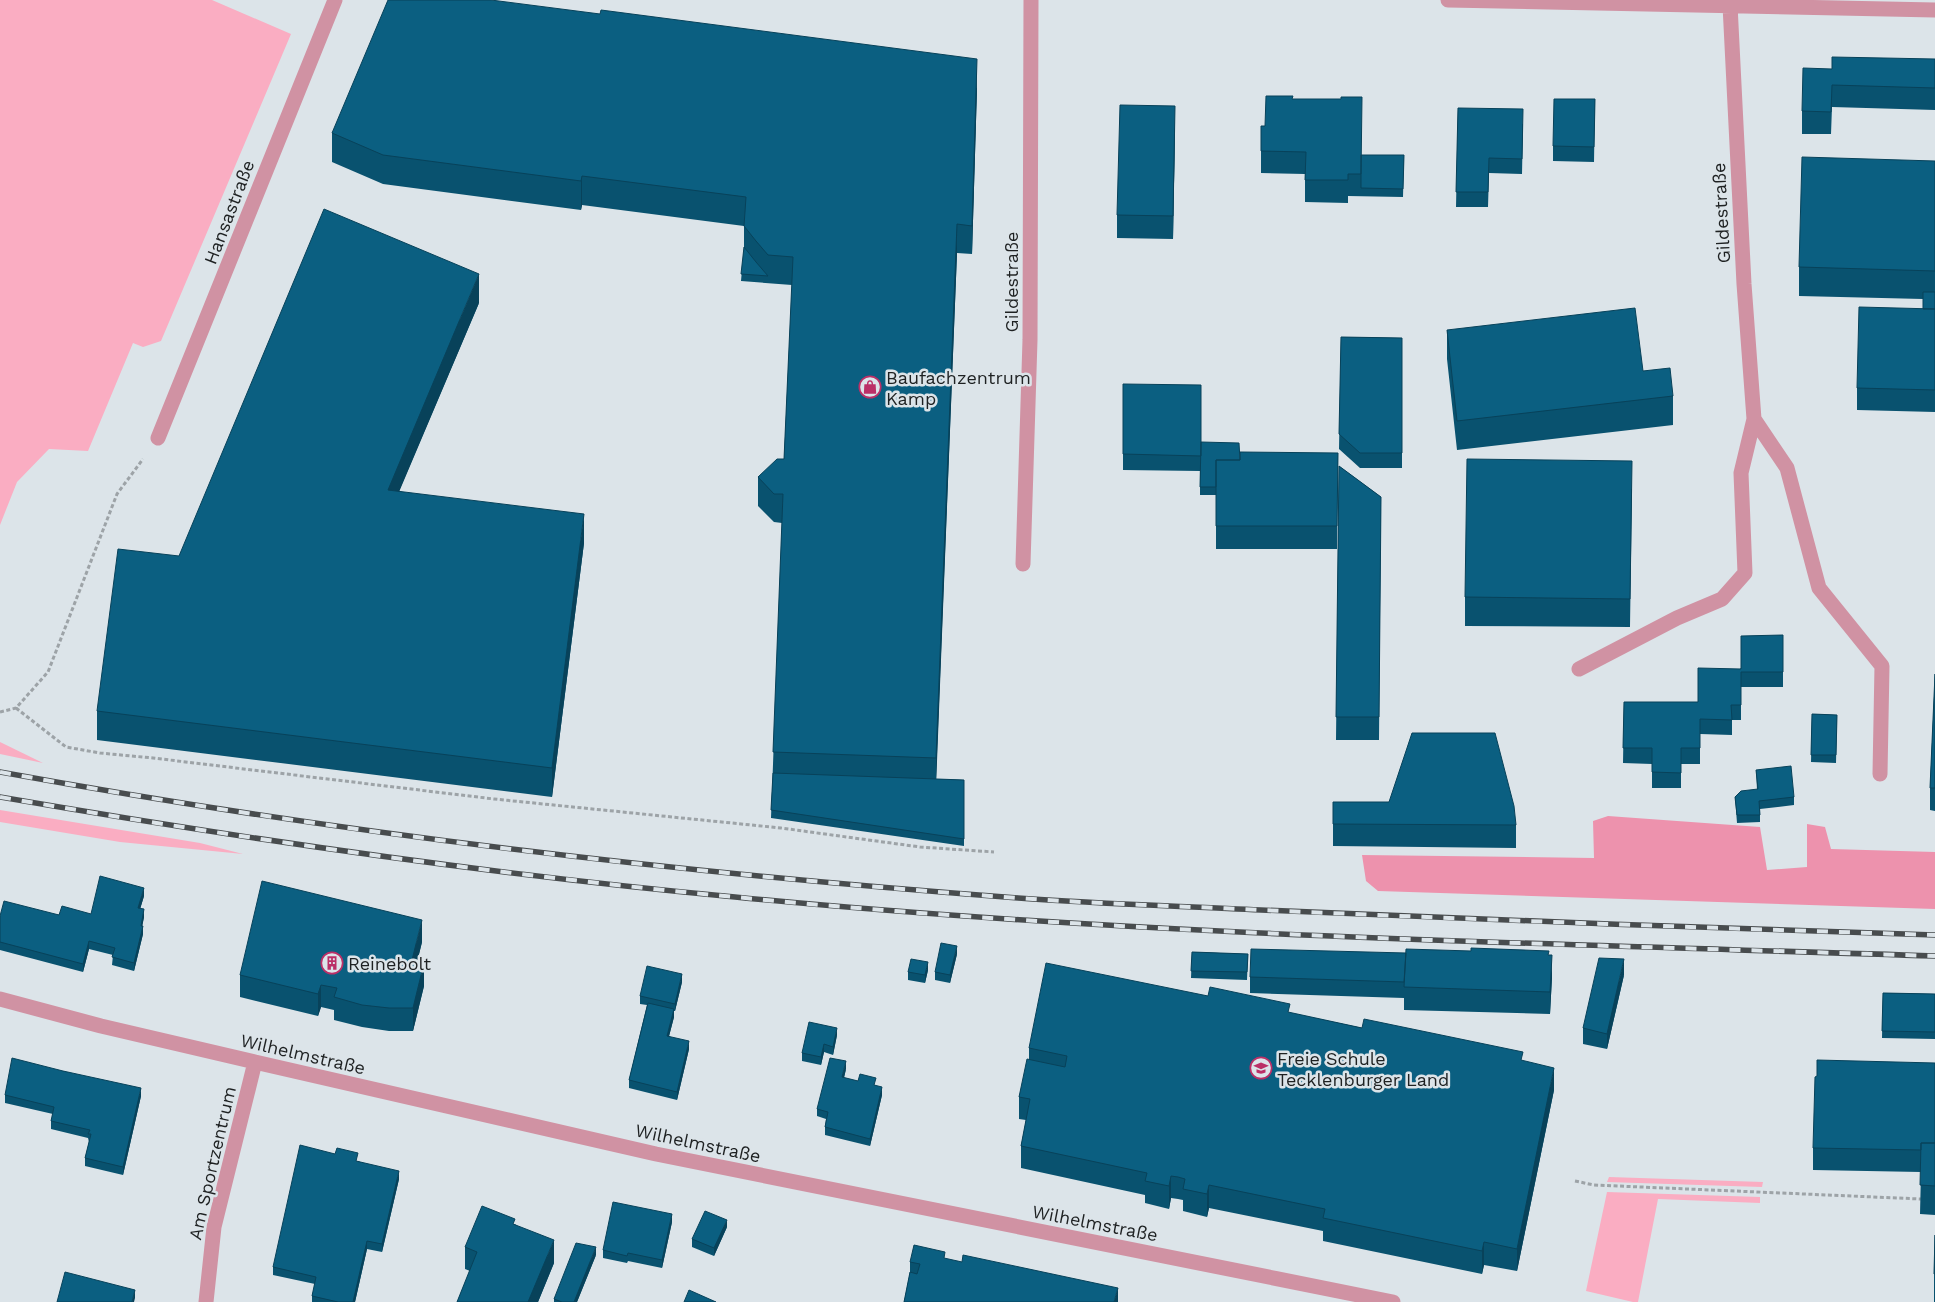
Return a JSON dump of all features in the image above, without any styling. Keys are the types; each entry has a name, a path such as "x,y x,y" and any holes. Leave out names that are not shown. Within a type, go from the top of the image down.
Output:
{"street":[{"name":"Hansastraße","path":"158,438 335,0"},
{"name":"Gildestraße","path":"1023,564 1030,340 1031,0"},
{"path":"1448,0 1697,2 1730,5 1935,10"},
{"name":"Gildestraße","path":"1730,5 1744,284 1754,419"},
{"path":"1579,669 1677,618 1722,599 1745,573 1741,473 1754,419"},
{"path":"1754,419 1787,468 1819,588 1882,666 1880,774"},
{"name":"Wilhelmstraße","path":"0,999 101,1026 656,1154 1393,1302"},
{"name":"Am Sportzentrum","path":"206,1302 214,1227 255,1062"}],"path":[{"path":"0,712 16,708 48,672 117,494 158,438"},
{"path":"16,708 66,748 100,754 163,759 494,799 781,828 920,847 994,852"},
{"path":"1575,1181 1594,1185 1921,1199"}],"shaded area":[{"path":"0,0 212,0 291,34 161,341 143,347 133,343 88,451 49,449 17,482 0,525"},
{"path":"0,742 43,763 0,754"},
{"path":"0,810 200,843 243,854 120,842 0,822"},
{"path":"1608,816 1760,827 1767,870 1807,867 1807,824 1825,827 1831,849 1935,852 1935,909 1378,891 1366,881 1362,855 1594,858 1593,821"},
{"path":"1609,1177 1763,1182 1762,1187 1607,1182"},
{"path":"1607,1192 1760,1197 1760,1203 1658,1199 1638,1302 1633,1302 1586,1291"}],"building":[{"name":"Baufachzentrum Kamp","path":"388,0 491,0 600,14 601,10 977,59 972,226 957,224 936,758 773,752 783,494 774,494 758,477 777,459 784,459 793,257 768,255 744,226 746,197 582,176 581,181 383,155 332,133"},
{"path":"1832,57 1935,59 1935,88 1832,85 1831,112 1802,111 1803,68 1832,69"},
{"path":"1266,96 1293,96 1292,99 1362,97 1361,174 1348,174 1348,180 1305,180 1306,152 1261,151 1261,126 1265,126"},
{"path":"1554,99 1595,99 1594,147 1553,146"},
{"path":"1120,105 1175,106 1173,216 1117,215"},
{"path":"1458,108 1523,109 1522,159 1489,158 1488,192 1456,192"},
{"path":"1361,155 1404,155 1403,189 1361,188"},
{"path":"1802,157 1935,161 1935,271 1799,267"},
{"path":"324,209 479,274 388,490 584,514 552,768 97,711 118,549 179,556"},
{"path":"744,247 756,262 768,276 741,274"},
{"path":"1923,292 1935,292 1935,309 1923,309"},
{"path":"1859,307 1935,309 1935,390 1857,388"},
{"path":"1635,308 1643,371 1670,368 1673,396 1457,421 1447,330"},
{"path":"1341,337 1402,338 1402,453 1360,453 1339,434"},
{"path":"1123,384 1201,385 1201,456 1123,454"},
{"path":"1201,442 1239,443 1240,460 1216,460 1216,487 1200,487"},
{"path":"1240,452 1338,453 1337,526 1216,526 1216,460 1240,460"},
{"path":"1467,459 1632,461 1630,599 1465,597"},
{"path":"1339,466 1381,497 1379,717 1336,717"},
{"path":"1783,635 1783,672 1741,672 1741,705 1731,705 1732,720 1700,719 1700,748 1681,748 1681,773 1652,772 1652,748 1623,748 1624,702 1698,702 1698,668 1741,669 1741,636"},
{"path":"1935,674 1935,788 1930,788"},
{"path":"1812,714 1837,715 1836,755 1811,755"},
{"path":"1412,733 1495,733 1514,806 1516,825 1333,824 1333,802 1389,802"},
{"path":"1791,766 1794,797 1759,801 1760,815 1737,815 1735,797 1741,791 1758,789 1756,770"},
{"path":"773,773 964,780 964,839 771,810"},
{"path":"100,876 144,888 138,908 144,909 141,926 143,926 134,963 112,957 115,948 89,941 83,964 0,942 0,916 4,901 59,915 62,906 91,914"},
{"name":"Reinebolt","path":"262,881 422,920 412,960 424,963 413,1008 362,1005 334,997 337,988 321,985 318,994 240,975"},
{"path":"941,943 957,946 950,975 935,972"},
{"path":"1471,948 1549,951 1548,955 1552,955 1550,992 1404,987 1406,949 1471,951"},
{"path":"1251,949 1406,953 1404,982 1250,977"},
{"path":"1192,952 1248,954 1247,972 1191,971"},
{"path":"1599,958 1624,959 1607,1034 1583,1028"},
{"path":"911,959 928,962 925,975 908,972"},
{"path":"1046,963 1208,996 1210,987 1290,1004 1288,1012 1362,1028 1364,1019 1523,1052 1521,1060 1554,1068 1517,1249 1484,1242 1482,1251 1323,1218 1325,1209 1209,1185 1207,1194 1183,1189 1185,1179 1178,1177 1171,1176 1169,1186 1145,1181 1147,1173 1021,1146 1030,1099 1019,1097 1027,1059 1065,1067 1067,1056 1029,1048"},
{"path":"647,966 682,974 675,1004 640,996"},
{"path":"1883,993 1935,994 1935,1032 1882,1031"},
{"path":"648,1003 674,1009 667,1036 689,1041 677,1092 629,1080"},
{"path":"809,1022 837,1028 833,1047 824,1044 821,1057 802,1053"},
{"path":"12,1058 141,1088 123,1167 85,1158 91,1134 88,1134 90,1130 51,1121 54,1107 5,1095"},
{"path":"830,1058 846,1061 842,1077 858,1081 860,1074 876,1078 874,1085 882,1087 870,1139 825,1127 828,1112 817,1109"},
{"path":"1817,1060 1935,1063 1935,1143 1921,1143 1921,1150 1813,1148"},
{"path":"1921,1143 1935,1143 1935,1186 1920,1185"},
{"path":"300,1145 335,1154 337,1148 358,1153 356,1161 399,1171 382,1244 367,1241 353,1302 338,1302 312,1296 316,1277 273,1267"},
{"path":"613,1202 672,1214 662,1260 628,1253 627,1256 603,1250"},
{"path":"482,1206 515,1219 513,1224 554,1240 528,1302 457,1302 477,1252 465,1247"},
{"path":"705,1211 727,1220 714,1248 692,1239"},
{"path":"1935,1235 1935,1274 1934,1274"},
{"path":"576,1243 596,1247 574,1302 562,1302 554,1299"},
{"path":"914,1245 945,1252 944,1258 962,1262 963,1255 1118,1288 1114,1302 904,1302 910,1272 917,1274 920,1264 910,1262"},
{"path":"65,1272 135,1290 132,1302 57,1302"},
{"path":"689,1290 716,1302 684,1302"}],"railway":[{"path":"0,772 126,794 380,832 634,863 890,888 1140,905 1682,927 1935,935"},
{"path":"0,797 275,841 551,878 885,910 1035,921 1335,936 1935,956"}],"place":[{"name":"Baufachzentrum Kamp","path":"870,387"},
{"name":"Reinebolt","path":"332,963"},
{"name":"Freie Schule Tecklenburger Land","path":"1261,1068"}]}
